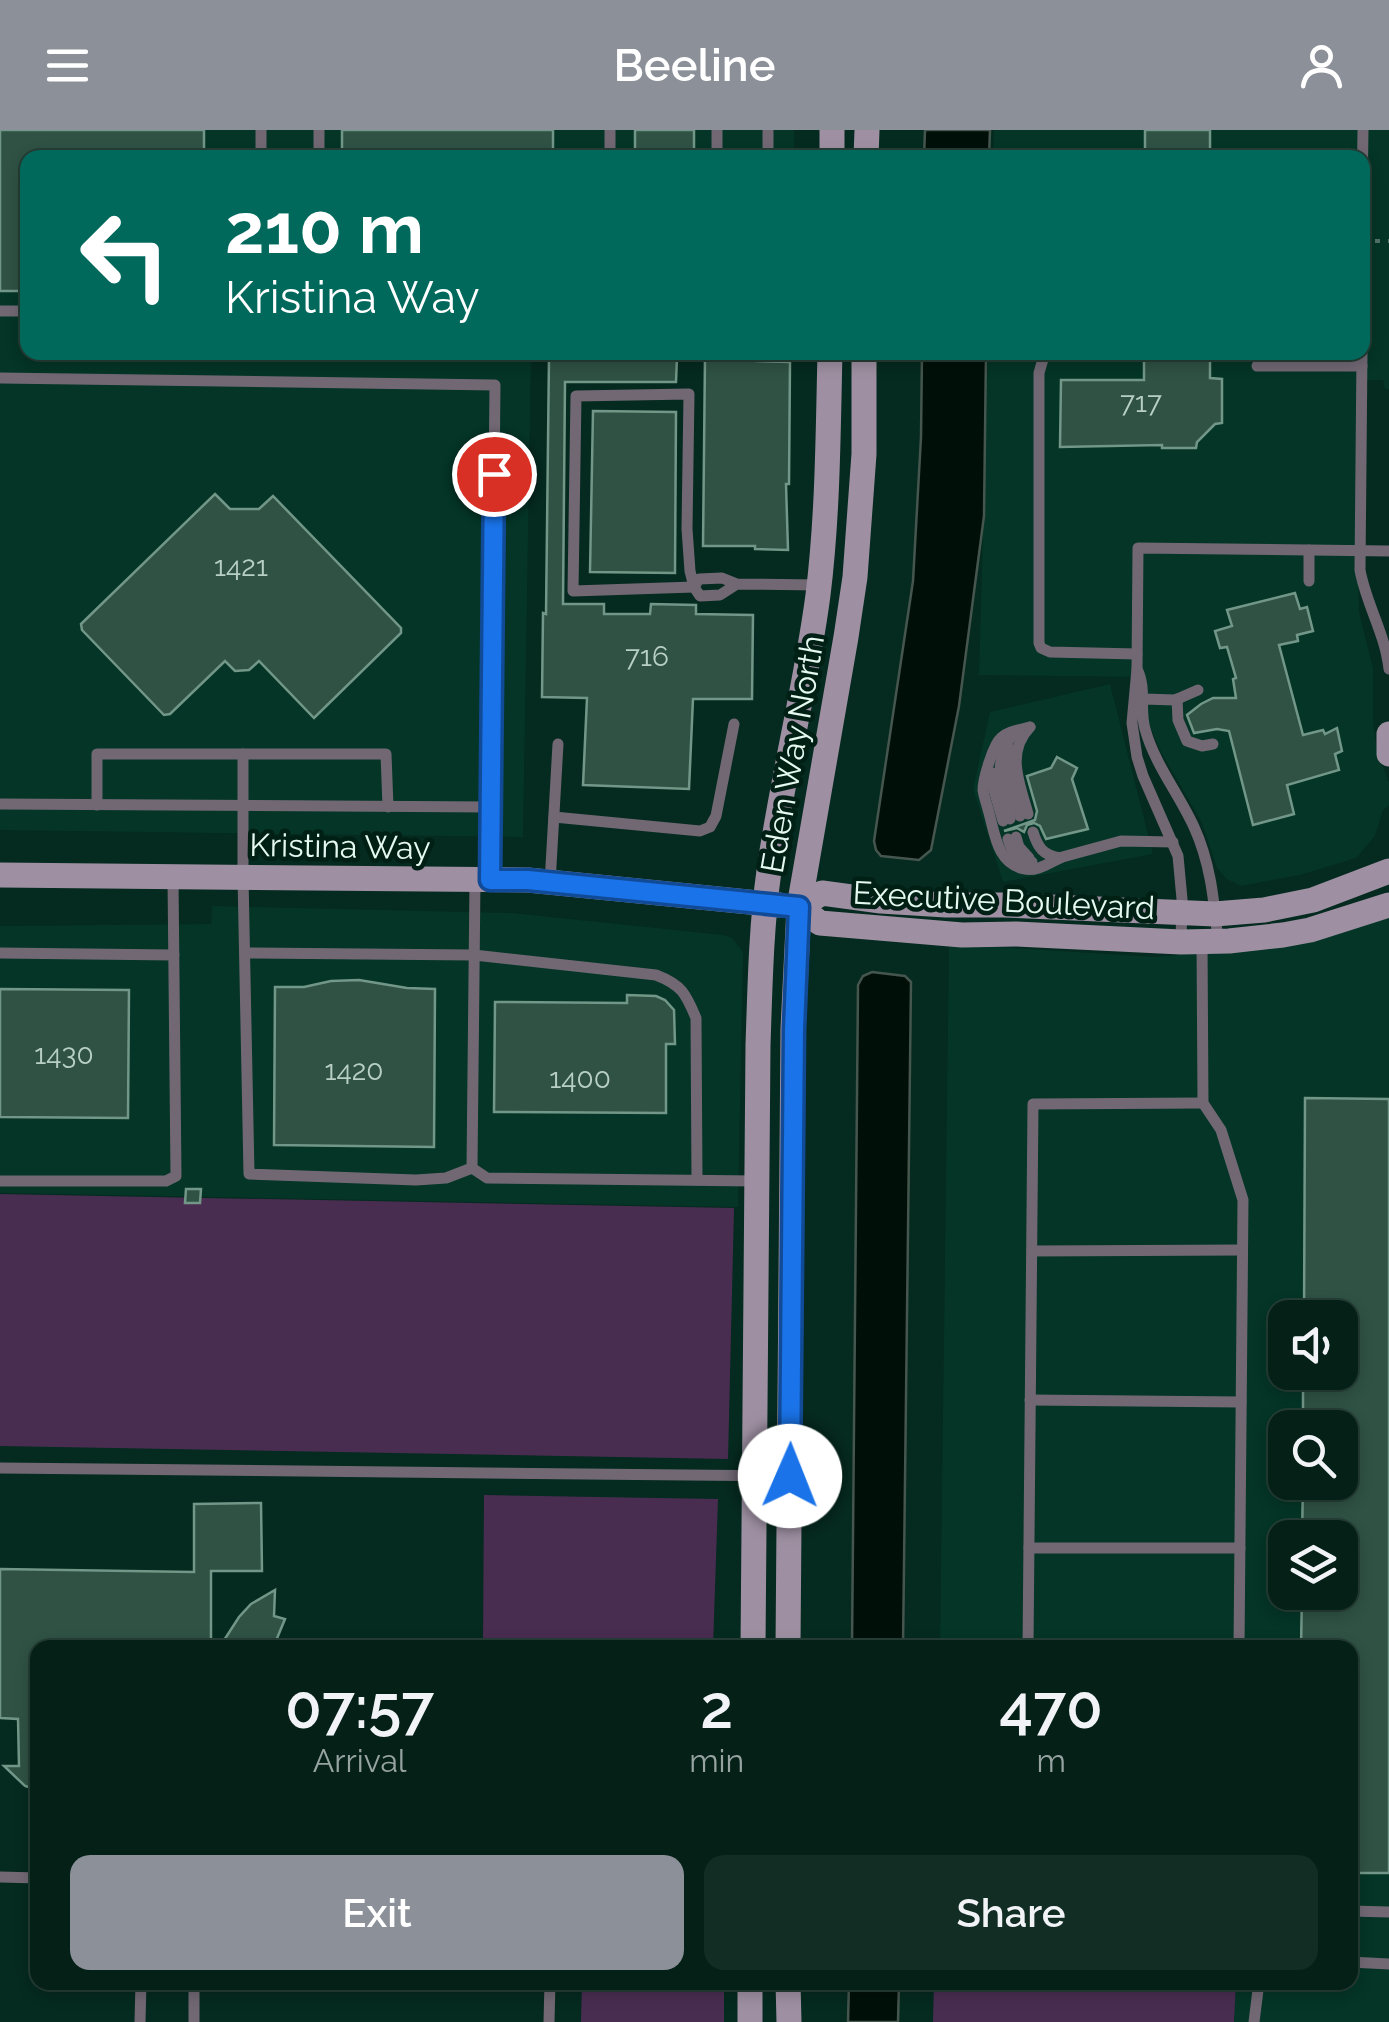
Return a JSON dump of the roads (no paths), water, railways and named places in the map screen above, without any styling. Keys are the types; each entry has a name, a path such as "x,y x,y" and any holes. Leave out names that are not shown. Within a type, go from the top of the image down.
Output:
{"street":[{"name":"Eden Way North","path":"753,1640 758,1045 766,904 819,585 825,531 830,360"},
{"name":"Eden Way North","path":"788,1640 794,1029 799,907 854,577 864,454 864,360"},
{"path":"1389,734 1389,754"},
{"path":"1364,882 1389,852"},
{"name":"Executive Boulevard","path":"1389,871 1313,900 1215,914 946,905 822,893 799,907 820,923 962,935 1200,941 1255,939 1297,932 1389,905"},
{"name":"Kristina Way","path":"0,875 550,882 799,907"},
{"path":"750,1990 750,2022"},
{"path":"786,1990 786,2022"}],"lane":[{"path":"1042,360 1038,643 1050,652 1136,654"},
{"path":"1257,366 1347,360"},
{"path":"1362,360 1359,551 1362,583 1380,627 1389,669"},
{"path":"0,378 495,385 490,808 474,955 472,1168"},
{"path":"694,586 573,591 576,396 690,394 687,529 690,571 700,596 720,595 736,584 819,585"},
{"path":"1200,941 1182,914 1174,842 1137,757 1132,716 1138,548 1389,551"},
{"path":"1308,581 1309,550"},
{"path":"1136,669 1142,679 1149,739 1201,844 1212,880 1215,914 1200,941 1203,1103 1221,1130 1243,1200 1239,1640"},
{"path":"1144,699 1178,699 1198,690"},
{"path":"1132,716 1144,699"},
{"path":"1178,699 1178,720 1187,741 1202,746 1213,744"},
{"path":"554,817 700,832 710,827 716,816 734,724"},
{"path":"1019,730 996,744 984,788 998,846 1007,860 1025,869 1121,841 1174,842"},
{"path":"1019,730 1015,758 1015,817 991,777 1001,744 1019,730"},
{"path":"550,882 558,744"},
{"path":"97,805 97,754 386,754 388,807"},
{"path":"243,754 249,1174 416,1180 446,1178 472,1168"},
{"path":"0,804 490,808"},
{"path":"1020,836 1053,857 1051,860 1027,856 1020,836"},
{"path":"0,1182 166,1181 176,1176 173,876"},
{"path":"0,953 174,954"},
{"path":"245,953 474,955 656,975 675,982 687,996 696,1018 697,1180"},
{"path":"1028,1640 1033,1104 1203,1103"},
{"path":"472,1168 486,1178 757,1181"},
{"path":"1032,1251 1242,1250"},
{"path":"1030,1400 1241,1402"},
{"path":"0,1468 790,1476"},
{"path":"1029,1548 1240,1548"},
{"path":"0,1877 30,1878"},
{"path":"1358,1911 1389,1912"},
{"path":"1358,1962 1389,1964"},
{"path":"140,1990 140,2022"},
{"path":"194,1990 194,2022"},
{"path":"549,2022 550,1990"},
{"path":"1254,2022 1258,1990"}]}
